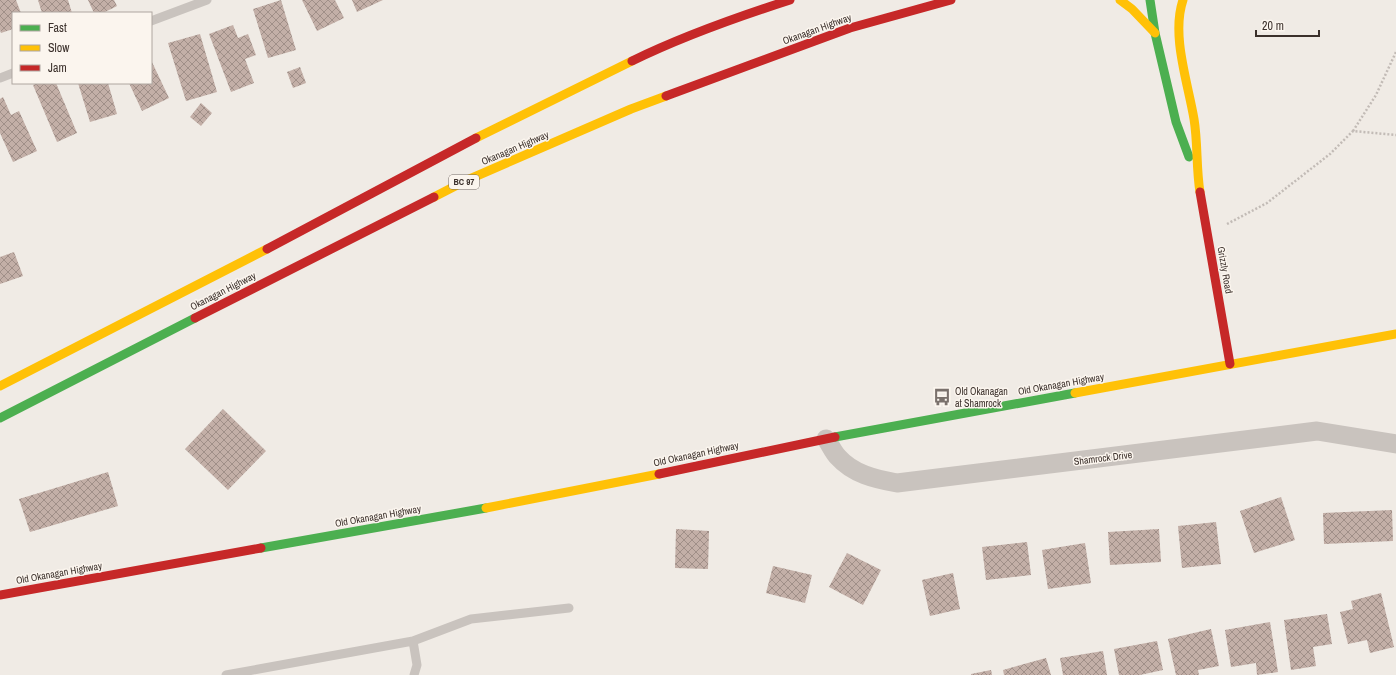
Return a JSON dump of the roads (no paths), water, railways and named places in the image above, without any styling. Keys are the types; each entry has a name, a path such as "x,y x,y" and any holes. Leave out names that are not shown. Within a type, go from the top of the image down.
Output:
{"main road":[{"name":"Okanagan Highway","path":"0,386 265,250 450,151 652,51 746,14 790,0"},
{"name":"Okanagan Highway","path":"0,418 268,280 465,181 631,109 850,28 951,0"},
{"path":"1120,0 1132,9 1155,33"},
{"name":"Grizzly Road","path":"1150,0 1155,33 1176,122 1198,180"},
{"name":"Grizzly Road","path":"1183,0 1181,6 1179,42 1194,120 1198,180 1230,364"},
{"name":"Old Okanagan Highway","path":"0,595 533,500 826,439 1396,334"}],"street":[{"name":"Shamrock Drive","path":"826,439 838,457 859,473 877,480 897,483 1317,431 1396,444"}],"lane":[{"path":"152,21 207,0"},
{"path":"0,78 12,73"},
{"path":"226,675 413,641 471,619 569,608"},
{"path":"413,641 417,665 414,675"}],"place":[{"name":"Old Okanagan at Shamrock","path":"942,397"}]}
